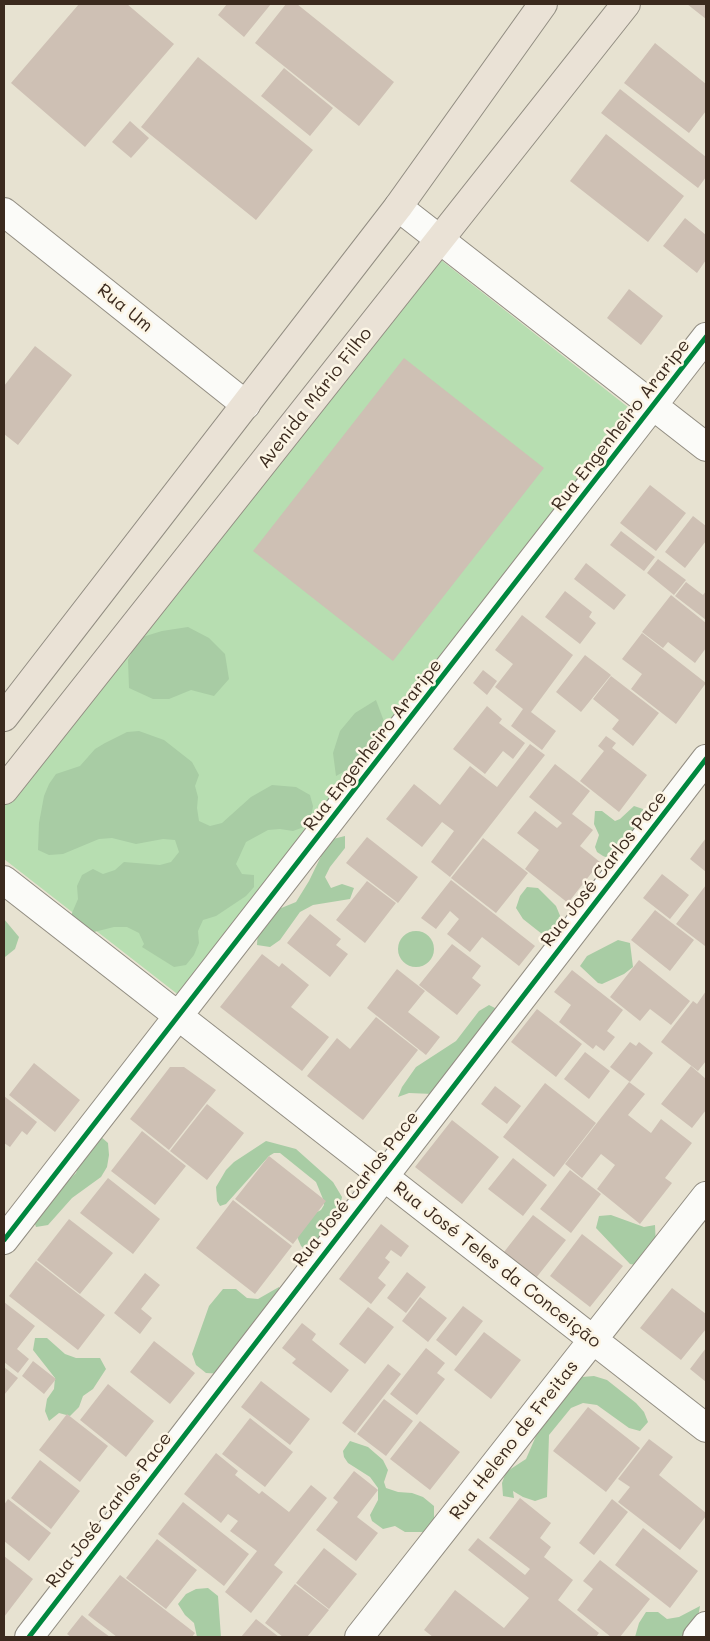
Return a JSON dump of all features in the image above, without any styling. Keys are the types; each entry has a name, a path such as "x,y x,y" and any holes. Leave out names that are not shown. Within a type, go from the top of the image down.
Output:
{"main road":[{"path":"4,717 398,206 544,4"},
{"name":"Avenida Mário Filho","path":"4,790 442,239 626,4"}],"street":[{"path":"398,206 706,447"},
{"name":"Rua Um","path":"4,212 246,405"},
{"name":"Rua Engenheiro Araripe","path":"4,1240 180,1017 706,337"},
{"name":"Rua José Carlos Pace","path":"29,1637 706,759"},
{"name":"Rua José Teles da Conceição","path":"4,880 706,1428"},
{"name":"Rua Heleno de Freitas","path":"359,1637 706,1196"},
{"path":"697,1637 706,1626"}],"green space":[{"path":"436,256 638,415 185,1000 4,859 4,800"},
{"path":"188,627 209,638 225,654 229,679 214,696 191,690 169,699 153,699 129,688 128,660 139,638 162,631"},
{"path":"376,700 385,724 356,765 336,776 333,753 340,731 355,713"},
{"path":"139,731 164,740 192,762 199,775 195,786 198,797 199,821 210,826 222,823 251,797 272,785 296,787 310,795 313,806 311,819 304,827 293,831 268,830 246,842 236,864 242,874 254,875 254,887 246,896 216,916 203,920 198,931 199,943 194,955 186,965 174,967 142,947 144,944 139,933 127,927 114,927 90,933 69,920 78,899 77,886 82,875 93,869 103,874 115,870 124,862 160,865 171,862 179,852 175,840 163,839 136,844 112,838 99,839 63,854 49,855 38,850 39,823 44,796 56,774 80,766 95,749 105,743 127,732"},
{"path":"634,806 646,810 641,832 614,858 608,854 608,858 597,852 595,847 599,835 594,824 595,811 602,811 615,821 620,819"},
{"path":"345,836 345,848 330,867 325,877 331,888 342,884 354,888 350,899 313,905 300,912 280,940 270,947 257,945 258,929 274,911 296,902 309,881 325,848 333,839"},
{"path":"527,887 538,888 556,906 561,918 555,929 542,934 523,919 516,908 520,896"},
{"path":"4,919 19,937 15,949 5,957"},
{"path":"416,931 428,937 434,949 428,961 416,967 404,961 398,949 404,937"},
{"path":"618,940 630,943 633,967 624,974 602,984 598,983 580,966 587,956"},
{"path":"489,1005 499,1010 433,1094 409,1093 398,1097 402,1087 416,1067 456,1041 479,1011"},
{"path":"100,1136 108,1143 109,1155 107,1167 101,1177 72,1198 48,1225 36,1227 32,1215 76,1173 80,1161"},
{"path":"266,1141 296,1149 333,1182 342,1197 338,1216 311,1255 301,1246 295,1232 309,1216 321,1210 324,1205 323,1199 316,1182 280,1153 274,1153 269,1156 226,1204 220,1206 217,1201 216,1187 226,1170 234,1162"},
{"path":"611,1215 644,1227 655,1225 656,1249 641,1266 630,1264 596,1228 599,1216"},
{"path":"279,1287 281,1298 224,1374 206,1373 196,1365 192,1354 209,1306 223,1289 236,1289 247,1298 258,1299"},
{"path":"35,1338 47,1338 65,1354 76,1358 100,1358 106,1369 93,1389 83,1396 79,1407 70,1416 59,1413 49,1421 45,1411 47,1399 54,1389 55,1378 33,1350"},
{"path":"594,1376 607,1380 636,1403 644,1412 648,1422 640,1431 629,1428 597,1405 583,1403 571,1408 549,1435 547,1497 535,1501 513,1491 514,1498 503,1496 502,1483 506,1472 526,1459 536,1436 574,1385 582,1377"},
{"path":"350,1441 368,1447 383,1460 388,1470 384,1482 386,1488 423,1497 434,1506 434,1523 425,1532 405,1532 395,1526 383,1529 372,1521 370,1515 378,1500 378,1488 370,1477 348,1463 344,1457 343,1451"},
{"path":"208,1588 218,1596 221,1637 197,1637 194,1623 185,1615 178,1604 186,1594 196,1589"},
{"path":"700,1606 696,1628 690,1637 635,1637 639,1623 646,1612 658,1612 667,1619 679,1617"}],"building":[{"path":"79,4 127,4 174,44 85,147 11,83"},
{"path":"227,4 271,4 244,37 218,15"},
{"path":"286,4 297,4 394,82 359,126 255,43"},
{"path":"687,4 706,4 706,19"},
{"path":"655,43 706,84 706,111 689,133 624,83"},
{"path":"198,57 313,150 256,220 141,127"},
{"path":"284,68 333,108 310,136 261,96"},
{"path":"620,89 706,157 706,177 698,188 601,113"},
{"path":"130,121 149,138 131,158 112,142"},
{"path":"606,134 684,196 648,242 570,181"},
{"path":"685,218 706,235 706,260 697,273 663,246"},
{"path":"629,289 663,316 641,345 607,318"},
{"path":"35,346 72,375 18,445 4,434 4,386"},
{"path":"404,358 544,468 393,661 253,551"},
{"path":"650,485 686,513 656,551 620,523"},
{"path":"693,516 706,526 706,541 685,568 665,552"},
{"path":"621,531 655,557 644,571 610,545"},
{"path":"658,559 686,580 674,595 647,573"},
{"path":"586,563 626,595 614,610 574,579"},
{"path":"686,582 703,595 706,591 706,620 675,596"},
{"path":"565,591 592,612 589,617 596,623 580,644 545,617"},
{"path":"671,595 706,623 706,648 695,663 668,642 663,648 642,632"},
{"path":"522,615 573,655 531,712 556,731 542,750 511,726 523,709 495,687 513,664 495,650"},
{"path":"642,633 706,683 676,724 631,689 642,674 622,659"},
{"path":"585,655 611,675 581,712 556,692"},
{"path":"483,670 497,681 487,695 473,683"},
{"path":"611,676 659,713 633,746 612,729 619,720 593,699"},
{"path":"487,706 502,719 499,723 525,743 513,759 503,751 485,774 453,749"},
{"path":"606,736 616,743 612,748 647,775 619,812 580,781 604,751 598,746"},
{"path":"530,744 545,755 450,877 431,862 454,831 442,822 422,847 386,819 414,784 440,805 470,766 497,787"},
{"path":"555,764 590,791 572,814 593,830 580,846 600,862 568,903 525,869 539,850 517,833 535,811 557,828 562,823 529,797"},
{"path":"367,837 418,877 398,903 346,863"},
{"path":"483,838 528,873 496,913 451,878"},
{"path":"706,838 706,872 690,859"},
{"path":"662,874 689,895 670,919 643,898"},
{"path":"451,880 535,946 519,966 482,937 470,952 447,934 459,919 450,911 436,929 421,918"},
{"path":"367,881 396,903 365,943 336,920"},
{"path":"706,885 706,943 705,946 676,924"},
{"path":"655,910 694,940 670,971 631,940"},
{"path":"310,914 341,939 336,945 348,954 330,977 287,943"},
{"path":"452,944 481,966 472,978 481,985 457,1015 419,985"},
{"path":"262,954 279,967 282,963 309,985 291,1007 329,1037 302,1071 220,1007"},
{"path":"639,960 690,1001 671,1025 650,1009 640,1021 610,997"},
{"path":"397,969 425,991 408,1012 440,1037 426,1055 367,1008"},
{"path":"572,970 623,1010 607,1031 615,1037 604,1051 596,1045 593,1049 559,1022 571,1005 554,992"},
{"path":"706,991 706,1061 698,1071 661,1042 693,1001 697,1004"},
{"path":"537,1009 582,1044 556,1077 511,1042"},
{"path":"376,1017 418,1050 363,1120 307,1076 337,1038 350,1049"},
{"path":"630,1042 636,1046 639,1042 653,1053 630,1082 610,1067"},
{"path":"585,1052 610,1071 589,1099 564,1079"},
{"path":"34,1063 80,1100 55,1132 9,1095"},
{"path":"691,1066 706,1079 706,1110 692,1128 661,1104"},
{"path":"170,1067 184,1067 216,1090 169,1150 130,1119"},
{"path":"629,1082 645,1094 628,1115 651,1133 661,1119 692,1143 665,1178 672,1183 640,1224 597,1189 615,1165 601,1154 582,1178 565,1164"},
{"path":"545,1083 596,1123 554,1177 503,1137"},
{"path":"495,1086 521,1106 507,1124 481,1104"},
{"path":"4,1096 37,1122 27,1135 22,1131 10,1147 4,1143"},
{"path":"207,1104 244,1133 207,1180 170,1151"},
{"path":"452,1120 499,1157 462,1204 415,1167"},
{"path":"142,1131 186,1166 155,1205 111,1171"},
{"path":"269,1156 326,1201 293,1244 235,1199"},
{"path":"513,1158 547,1185 523,1216 488,1189"},
{"path":"570,1170 601,1194 571,1233 540,1209"},
{"path":"108,1178 160,1219 133,1254 80,1213"},
{"path":"233,1200 292,1246 255,1294 196,1248"},
{"path":"533,1215 566,1240 536,1278 504,1252"},
{"path":"69,1219 113,1253 80,1294 37,1260"},
{"path":"381,1224 409,1246 401,1257 391,1250 385,1258 390,1262 378,1278 386,1285 371,1304 339,1279"},
{"path":"582,1234 623,1266 590,1307 550,1276"},
{"path":"36,1261 105,1315 78,1350 9,1296"},
{"path":"407,1272 426,1287 406,1313 387,1298"},
{"path":"145,1273 160,1285 141,1309 152,1318 140,1334 114,1313"},
{"path":"672,1288 706,1314 706,1329 681,1360 640,1328"},
{"path":"420,1297 447,1318 428,1342 402,1321"},
{"path":"4,1302 35,1326 17,1349 29,1359 18,1373 4,1362"},
{"path":"463,1306 483,1321 456,1356 436,1340"},
{"path":"368,1307 394,1327 365,1364 339,1344"},
{"path":"302,1323 316,1334 312,1340 349,1370 331,1393 292,1363 296,1359 282,1348"},
{"path":"484,1332 521,1360 491,1399 454,1370"},
{"path":"154,1341 195,1373 170,1404 130,1372"},
{"path":"426,1348 445,1363 437,1373 445,1379 417,1415 390,1394"},
{"path":"706,1348 706,1382 690,1369"},
{"path":"33,1361 56,1379 44,1394 22,1376"},
{"path":"388,1364 401,1374 355,1433 342,1423"},
{"path":"4,1367 18,1378 4,1395"},
{"path":"261,1381 310,1419 290,1445 241,1407"},
{"path":"108,1384 154,1421 126,1457 80,1420"},
{"path":"384,1399 413,1421 386,1456 357,1434"},
{"path":"588,1407 640,1448 606,1492 553,1451"},
{"path":"67,1414 108,1446 80,1482 39,1450"},
{"path":"250,1418 293,1452 265,1487 222,1454"},
{"path":"420,1421 460,1452 430,1490 390,1459"},
{"path":"649,1439 673,1457 659,1475 706,1513 706,1516 680,1550 618,1502 630,1487 618,1479"},
{"path":"216,1453 238,1471 235,1475 259,1494 262,1491 289,1512 311,1485 327,1498 274,1565 283,1572 251,1613 225,1592 257,1551 230,1531 238,1521 228,1514 221,1523 184,1494"},
{"path":"40,1460 80,1491 51,1529 11,1498"},
{"path":"354,1471 378,1490 357,1517 378,1533 356,1561 316,1530 338,1502 333,1498"},
{"path":"520,1498 551,1523 540,1538 551,1547 544,1557 573,1580 558,1600 599,1633 596,1637 433,1637 424,1630 455,1590 504,1628 529,1598 468,1550 478,1538 525,1575 530,1569 489,1538"},
{"path":"8,1499 51,1533 29,1561 4,1541 4,1505"},
{"path":"612,1499 628,1512 594,1555 579,1543"},
{"path":"183,1502 249,1554 224,1586 158,1534"},
{"path":"643,1528 698,1571 670,1608 615,1565"},
{"path":"157,1539 197,1570 166,1609 126,1578"},
{"path":"324,1548 357,1574 329,1609 296,1583"},
{"path":"4,1556 33,1579 4,1617"},
{"path":"600,1560 650,1599 620,1637 611,1637 577,1610 593,1589 583,1581"},
{"path":"120,1575 195,1633 192,1637 117,1637 88,1615"},
{"path":"295,1584 329,1610 307,1637 283,1637 265,1623"},
{"path":"82,1615 110,1637 71,1637 67,1634"},
{"path":"256,1619 279,1637 241,1637"}],"cycle path":[{"path":"4,1240 706,337"},
{"path":"29,1637 706,759"}]}
